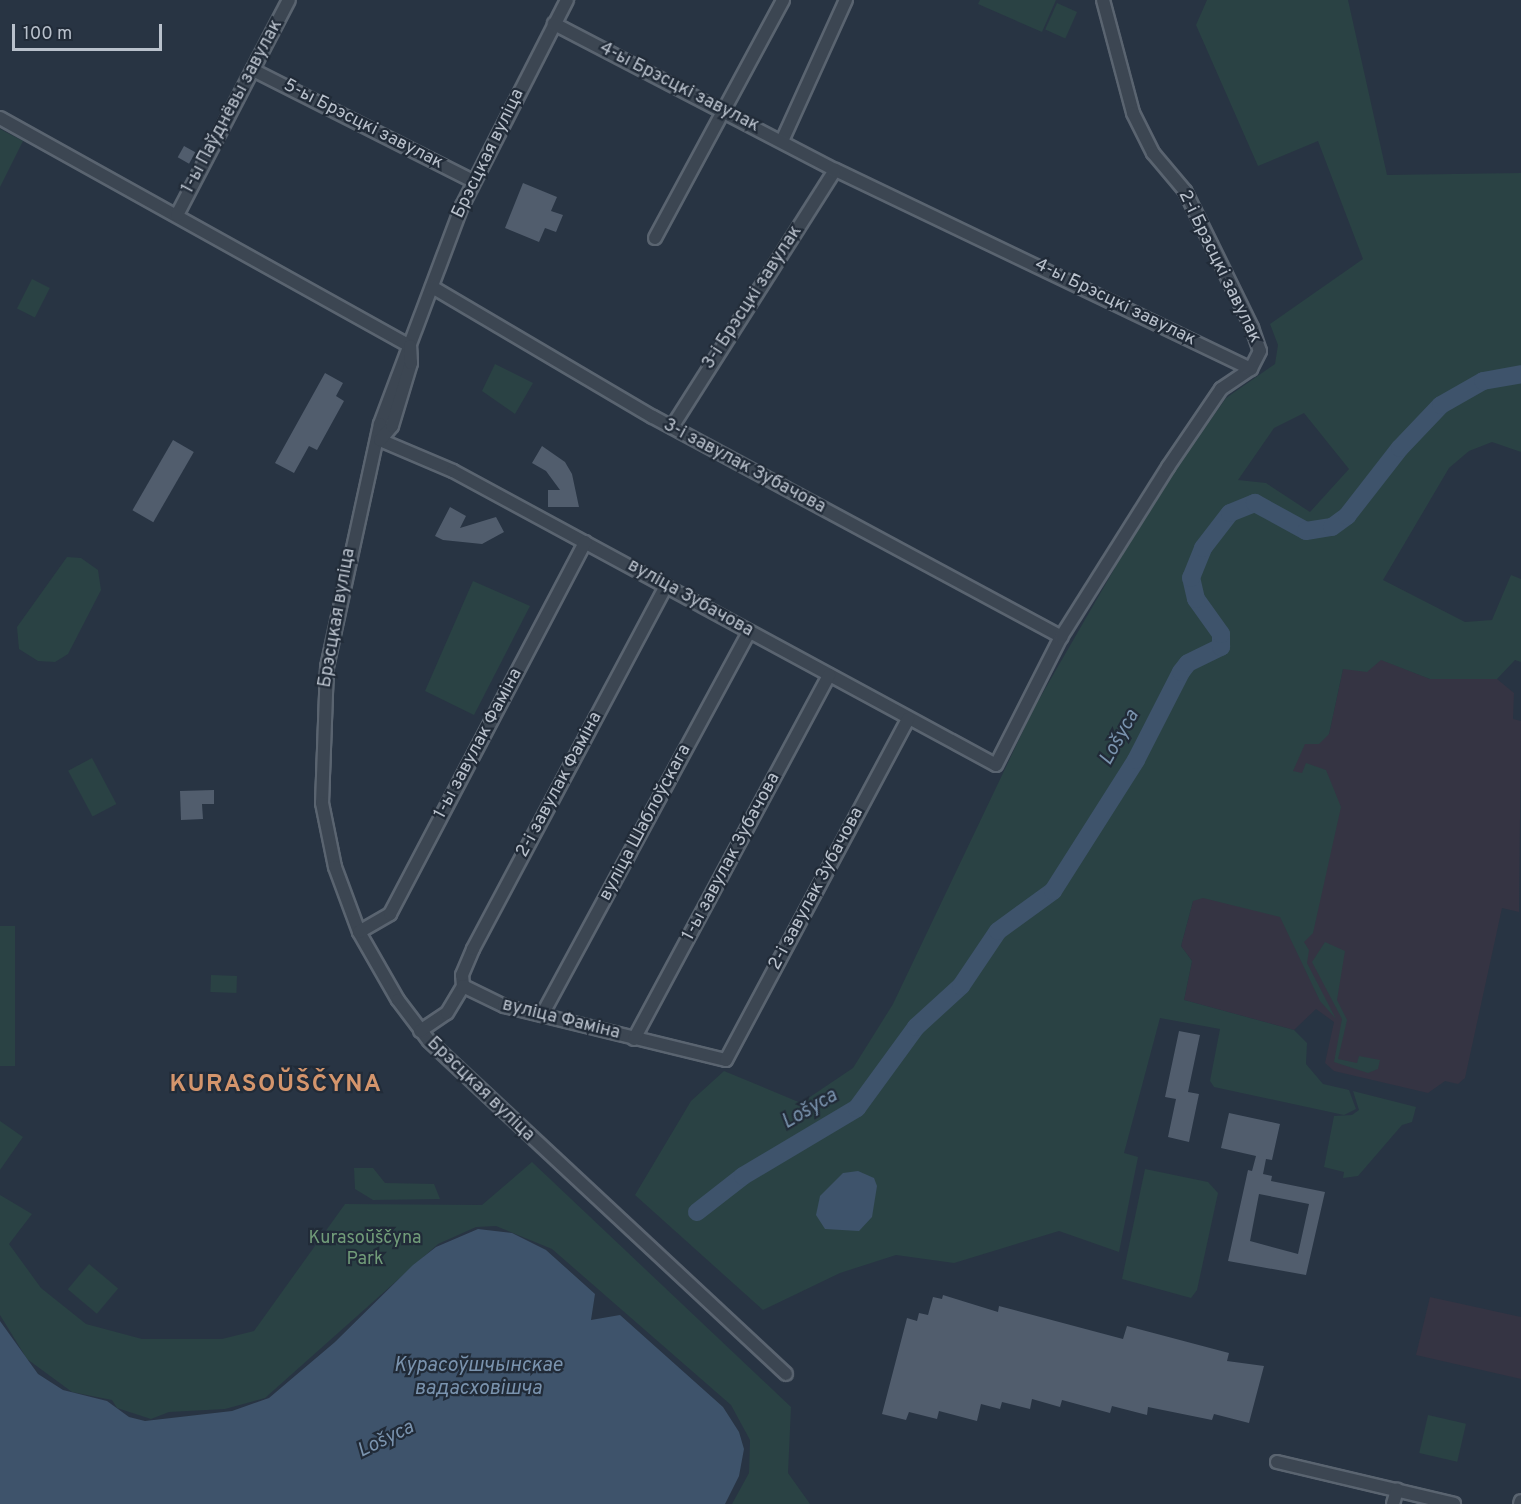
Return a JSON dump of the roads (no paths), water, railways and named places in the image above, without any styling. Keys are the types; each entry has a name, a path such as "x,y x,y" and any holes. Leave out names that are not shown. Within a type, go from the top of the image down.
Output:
{"street":[{"name":"1-ы Паўднёвы завулак","path":"177,215 289,0"},
{"name":"Брэсцкая вуліца","path":"567,0 473,181 410,346 411,363 392,426 380,440 338,604 321,720 322,803 335,867 359,932 420,1031 463,1077 786,1374"},
{"path":"655,238 725,113 783,0"},
{"path":"782,141 846,0"},
{"name":"2-і Брэсцкі завулак","path":"1103,0 1133,113 1153,153 1185,191 1252,328 1260,351 1251,369"},
{"name":"4-ы Брэсцкі завулак","path":"555,24 835,170 1251,369"},
{"name":"5-ы Брэсцкі завулак","path":"253,69 473,181"},
{"path":"0,118 410,346"},
{"name":"3-і Брэсцкі завулак","path":"672,427 835,170"},
{"name":"3-і завулак Зубачова","path":"432,287 672,427 1062,637"},
{"path":"1062,637 1221,389 1251,369"},
{"name":"вуліца Зубачова","path":"380,440 453,471 996,765 1062,637"},
{"name":"1-ы завулак Фаміна","path":"359,932 390,914 585,542"},
{"name":"2-і завулак Фаміна","path":"463,986 462,975 473,950 666,586"},
{"name":"вуліца Шаблоўскага","path":"542,1015 749,632"},
{"name":"1-ы завулак Зубачова","path":"634,1039 830,675"},
{"name":"2-і завулак Зубачова","path":"726,1060 908,718"},
{"path":"420,1031 447,1013 463,986"},
{"name":"вуліца Фаміна","path":"463,986 493,1002 634,1039 726,1060"},
{"path":"1276,1461 1454,1504"},
{"path":"1394,1504 1397,1490"}],"water":[{"path":"858,1171 874,1178 877,1186 872,1217 859,1231 825,1229 816,1215 820,1196 843,1173"},
{"name":"Курасоўшчынскае вадасховішча","path":"478,1229 512,1233 546,1250 595,1294 591,1320 620,1315 723,1407 739,1432 744,1449 739,1476 725,1504 0,1504 0,1321 38,1374 63,1390 107,1401 129,1417 145,1421 232,1411 269,1398 335,1342 413,1265 436,1247"}],"waterway":[{"name":"Lošyca","path":"697,1212 743,1176 857,1108 916,1027 961,986 998,931 1053,891 1136,760 1181,672 1188,663 1221,647 1221,634 1196,599 1191,578 1203,548 1230,513 1255,503 1306,531 1332,527 1347,516 1400,448 1441,405 1483,381 1521,374"}],"district":[{"name":"KURASOŬŠČYNA","path":"276,1086"}],"park label":[{"name":"Kurasoŭščyna Park","path":"365,1250"}]}
